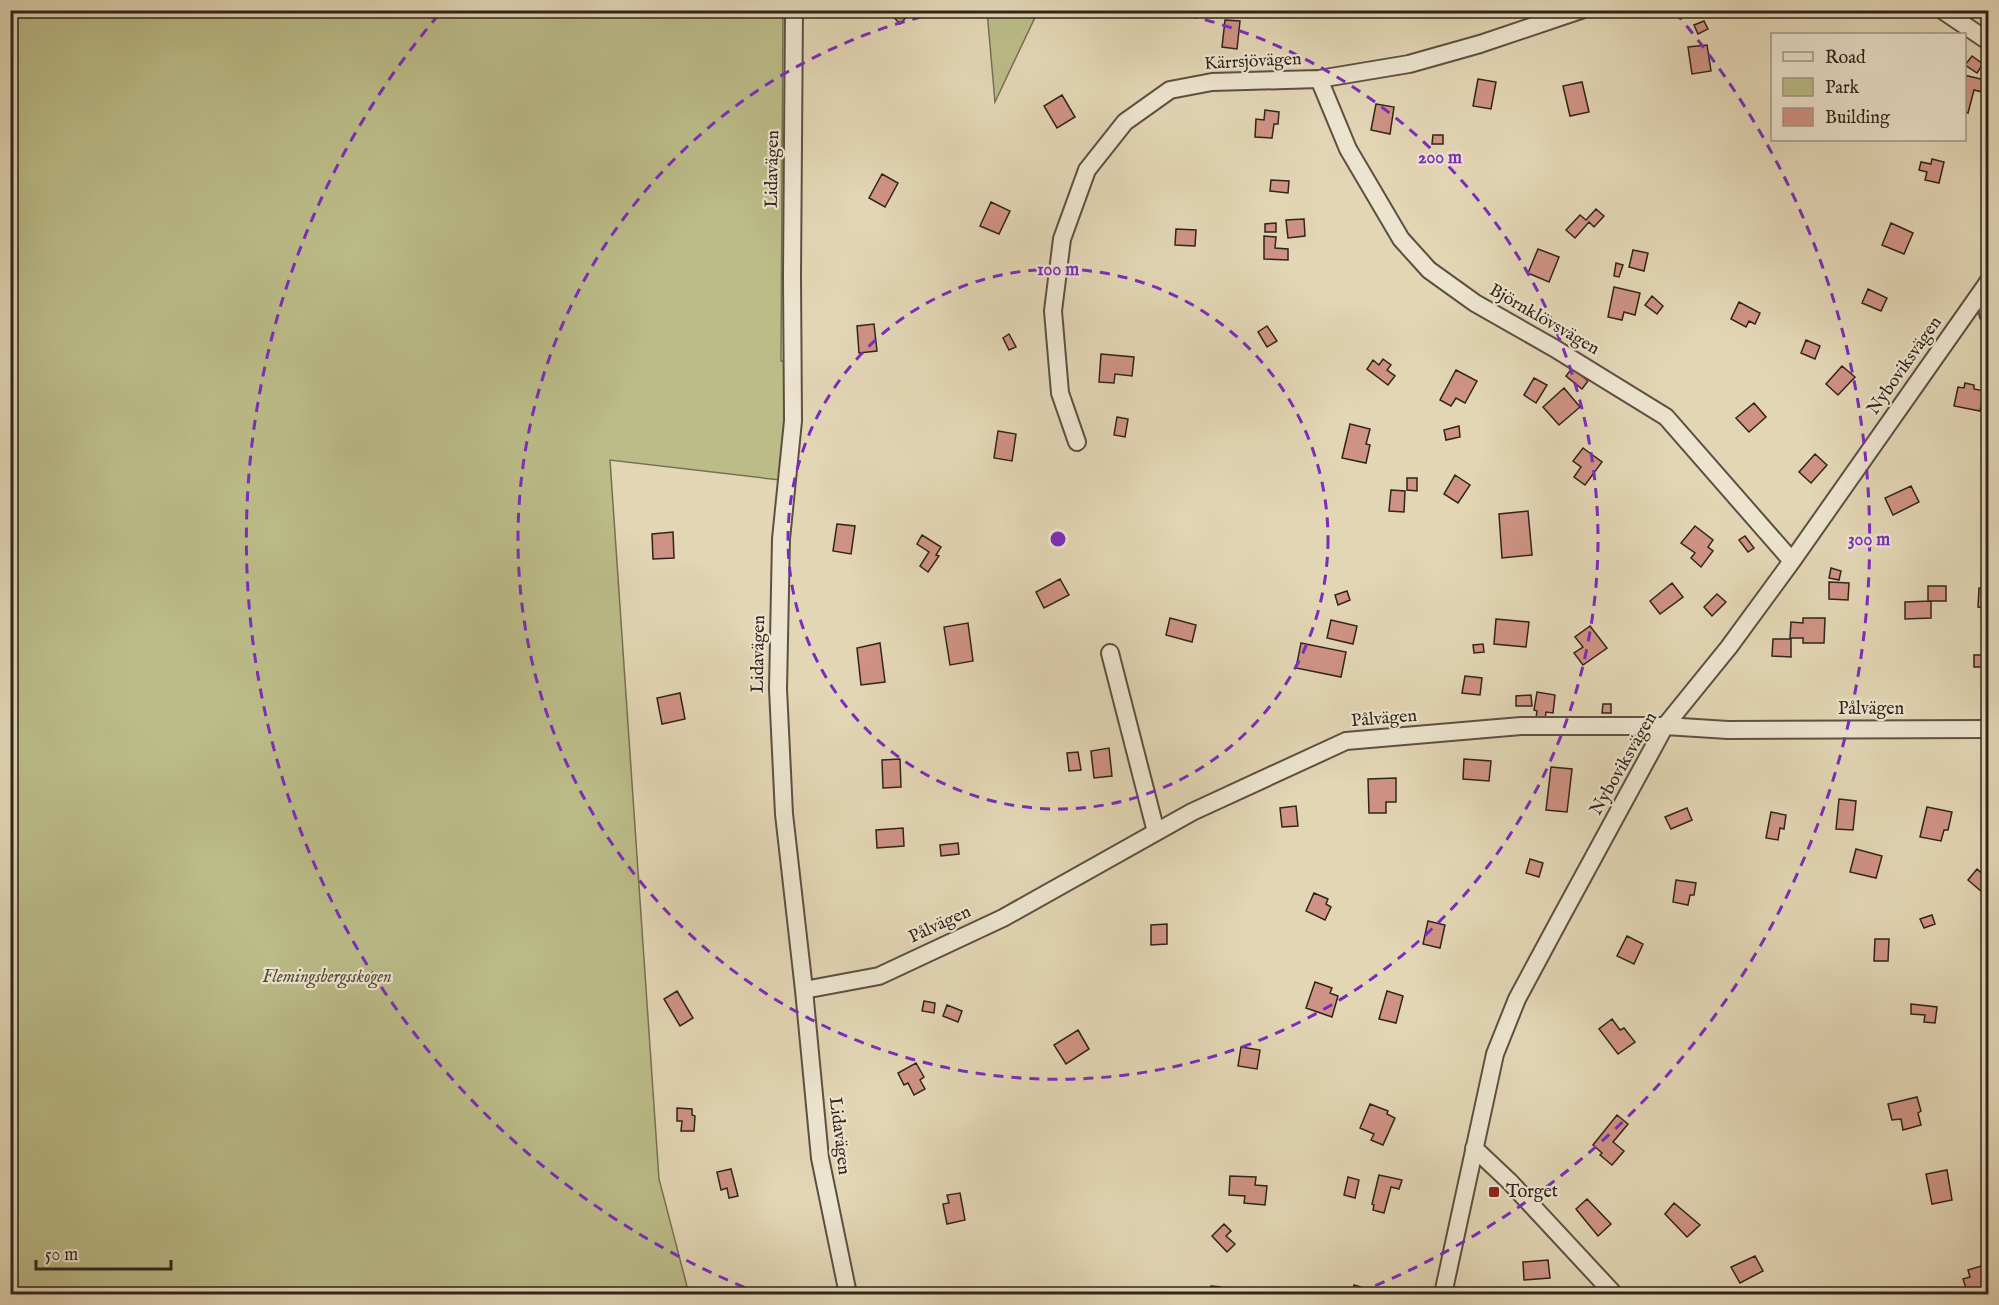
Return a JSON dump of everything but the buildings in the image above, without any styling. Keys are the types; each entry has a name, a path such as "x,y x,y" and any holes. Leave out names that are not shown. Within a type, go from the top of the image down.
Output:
{"street":[{"name":"Lidavägen","path":"794,10 793,421 781,539 778,689 784,814 820,1158 848,1294"},
{"name":"Kärrsjövägen","path":"1077,442 1060,393 1053,311 1062,239 1087,170 1125,122 1170,90 1212,82 1320,79 1409,64 1480,44 1581,10"},
{"path":"1942,10 1989,41"},
{"name":"Björnklövsvägen","path":"1320,79 1348,149 1401,239 1429,270 1475,303 1554,348 1666,417 1792,561"},
{"path":"1987,280 1989,314"},
{"name":"Nyboviksvägen","path":"1443,1294 1495,1054 1506,1023 1560,919 1665,726 1729,647 1792,561 1987,280"},
{"path":"1110,653 1156,832"},
{"name":"Pålvägen","path":"804,990 879,976 1003,918 1192,812 1346,741 1521,726 1665,726 1728,730 1989,729"},
{"path":"1474,1148 1510,1182 1614,1294"}],"green space":[{"name":"Flemingsbergsskogen","path":"10,11 783,11 781,361 792,362 780,480 610,460 659,1179 689,1294 11,1294"},
{"path":"987,11 1038,11 995,102"}],"place":[{"name":"Torget","path":"1494,1192"}]}
